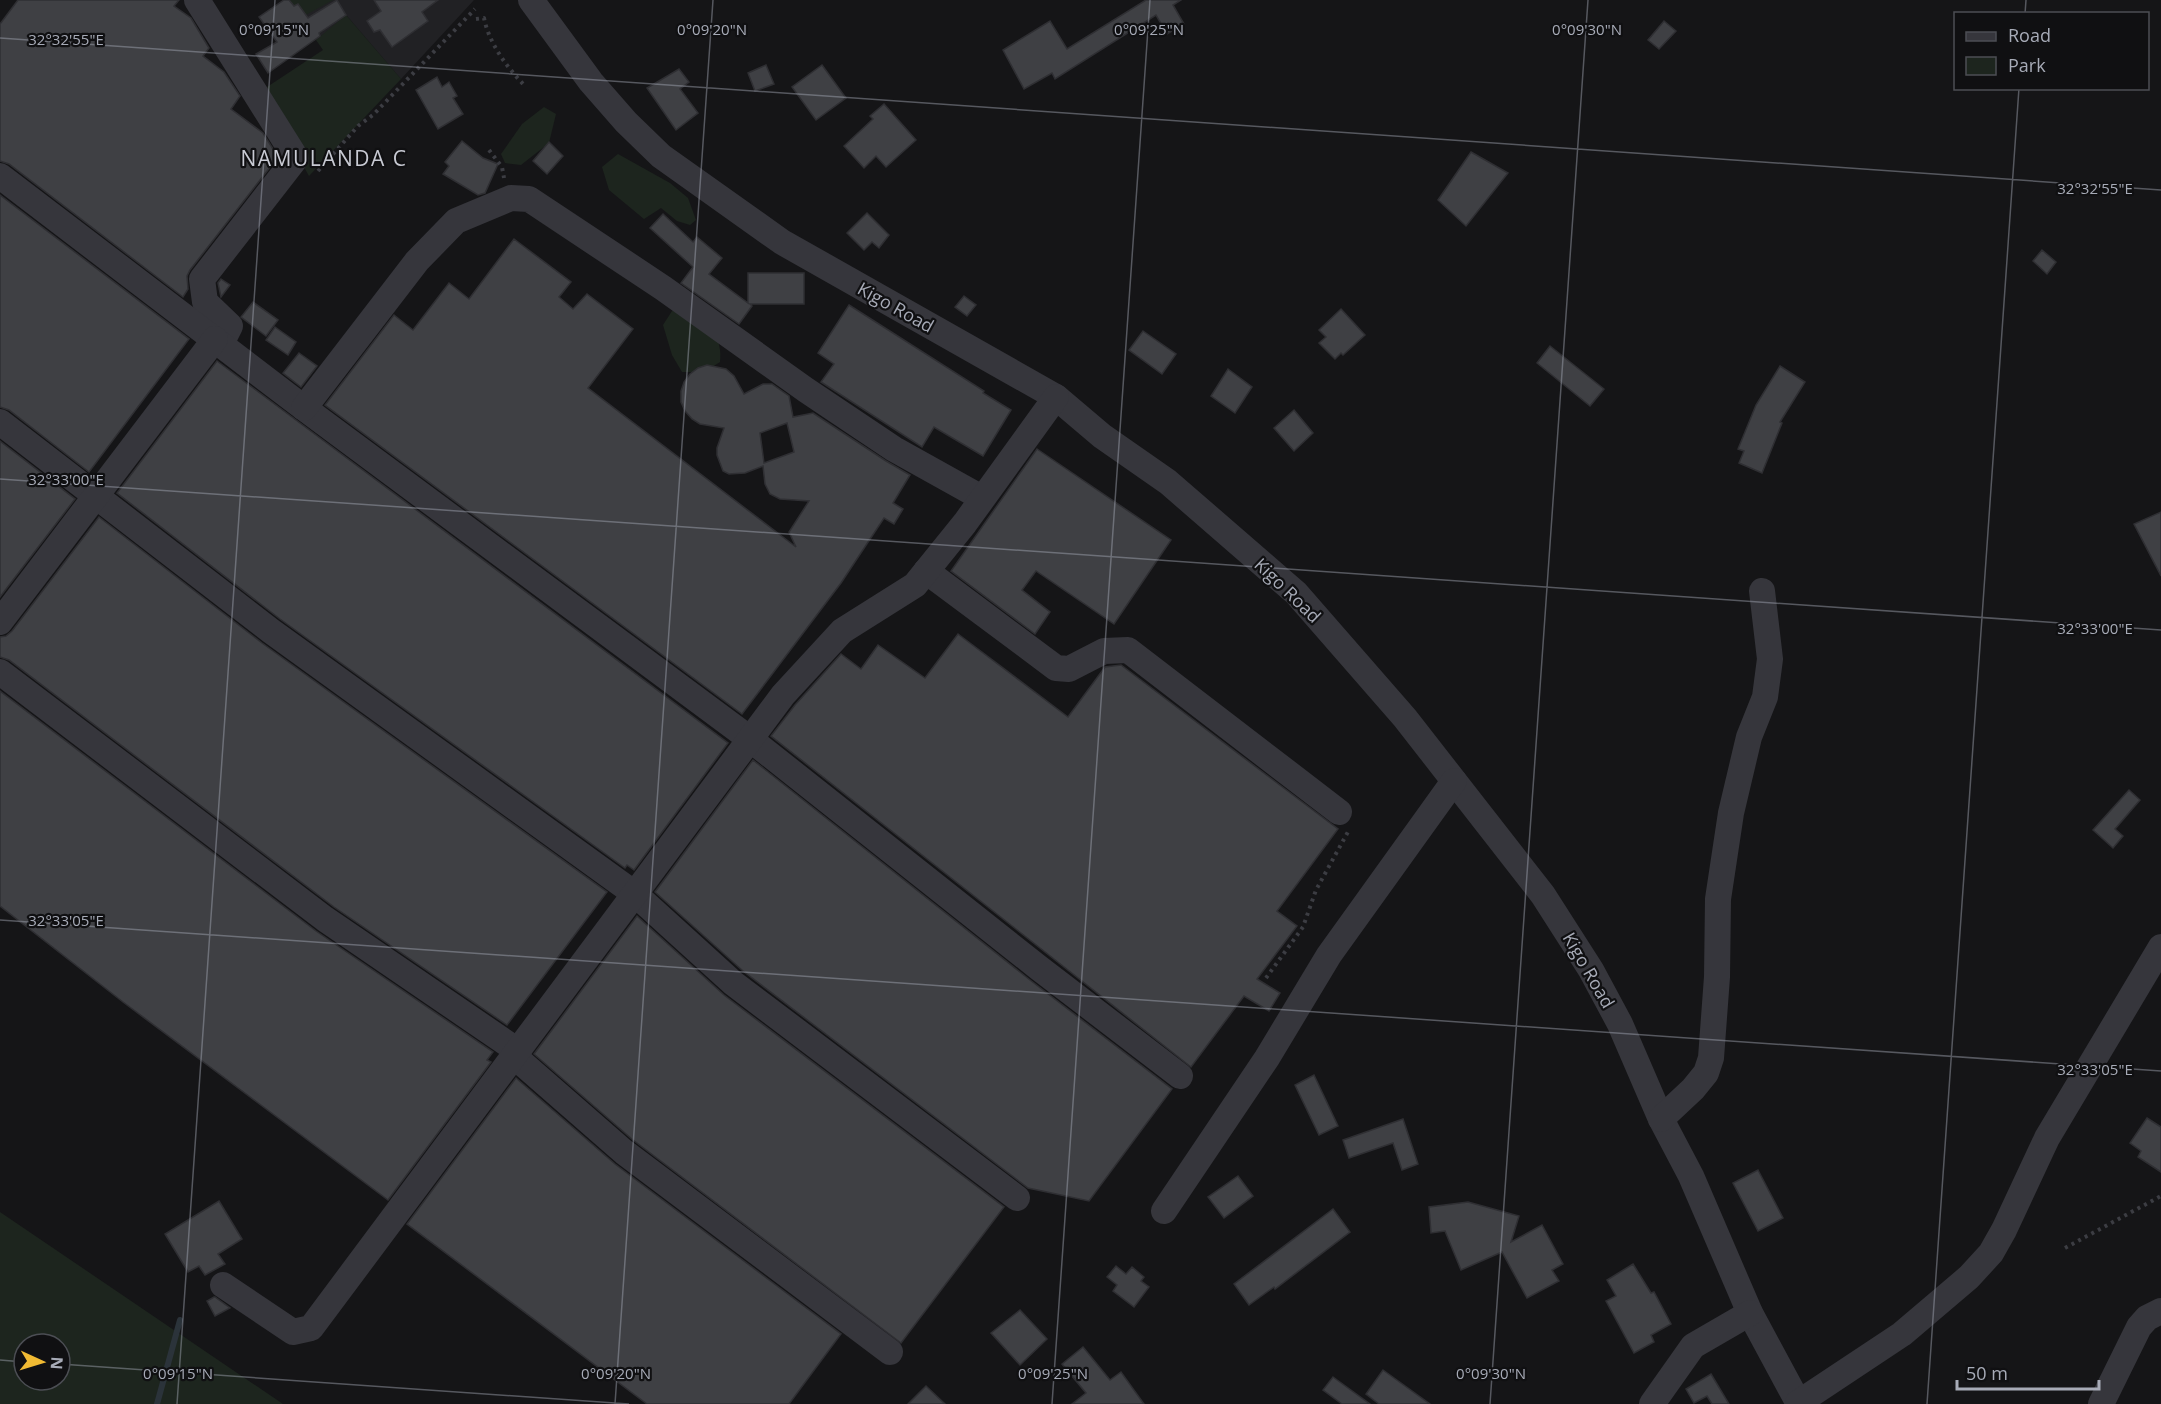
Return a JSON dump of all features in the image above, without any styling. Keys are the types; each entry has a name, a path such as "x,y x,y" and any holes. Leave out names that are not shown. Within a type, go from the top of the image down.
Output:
{"street":[{"path":"0,622 96,495 231,326 205,302 202,279 297,158 197,0"},
{"name":"Kigo Road","path":"531,0 591,82 626,122 661,156 782,242 1056,397 1102,436 1168,482 1296,593 1405,718 1543,895 1591,970 1620,1024 1661,1119 1691,1176 1750,1313 1798,1404"},
{"path":"0,176 304,408 750,739 1039,968 1180,1076"},
{"path":"304,408 417,261 456,221 511,198 529,199 663,288 806,390 894,449 982,498"},
{"path":"223,1285 293,1332 311,1328 783,695 842,631 915,585 965,523 1056,397"},
{"path":"0,422 271,632 635,894 733,984 1017,1198"},
{"path":"926,571 1056,668 1069,669 1104,651 1128,650 1339,812"},
{"path":"1661,1119 1693,1089 1706,1073 1711,1058 1717,977 1718,899 1731,813 1749,737 1765,697 1770,659 1761,591"},
{"path":"0,672 325,919 516,1054 624,1152 890,1352"},
{"path":"1164,1210 1267,1058 1329,955 1454,781"},
{"path":"1798,1404 1902,1334 1969,1277 1990,1253 2004,1230 2047,1137 2161,947"},
{"path":"2101,1404 2139,1327 2147,1318 2161,1311"},
{"path":"1653,1404 1693,1346 1750,1313"}],"path":[{"path":"318,171 358,126 373,115 475,9"},
{"path":"476,19 484,18 487,33 513,73 524,85"},
{"path":"489,150 502,167 505,182 518,199"},
{"path":"1266,978 1304,927 1316,890 1350,833 1349,823 1339,812"},
{"path":"2065,1248 2161,1196"}],"shaded area":[{"path":"287,0 474,0 401,79 347,16 316,40"}],"green space":[{"path":"284,0 333,0 304,16 291,13"},
{"path":"346,15 401,79 309,176 261,91 323,50 316,40"},
{"path":"544,107 556,114 549,143 521,165 505,163 501,154 522,124"},
{"path":"618,154 670,183 688,198 696,220 690,225 677,221 661,208 644,219 609,190 602,167"},
{"path":"672,311 692,314 710,327 720,347 720,362 704,372 682,372 672,355 663,325"},
{"path":"0,1212 283,1404 0,1404"}],"building":[{"path":"18,0 179,0 174,6 191,18 209,48 203,56 224,72 240,96 231,109 263,133 278,157 190,270 187,276 188,289 183,297 9,164 0,161 0,24"},
{"path":"284,0 289,0 294,6 298,4 308,18 337,0 346,15 268,73 256,54 277,42 259,17"},
{"path":"374,0 438,0 422,12 428,21 392,47 380,30 374,32 367,21 381,11"},
{"path":"1146,0 1181,0 1173,5 1184,24 1167,34 1156,15 1055,79 1052,73 1024,89 1003,50 1050,21 1067,49"},
{"path":"1664,21 1676,31 1659,49 1648,40"},
{"path":"766,65 774,84 755,91 748,73"},
{"path":"822,65 846,98 816,120 792,87"},
{"path":"679,69 689,82 680,89 698,113 676,130 647,88"},
{"path":"437,77 442,87 449,82 457,96 453,98 463,114 438,129 416,90"},
{"path":"884,104 916,140 886,167 876,156 864,168 844,146 873,119 870,116"},
{"path":"462,141 483,158 498,164 485,193 478,195 443,174 449,166 445,162"},
{"path":"549,142 563,156 547,174 533,161"},
{"path":"1471,152 1508,173 1466,226 1438,200"},
{"path":"0,195 189,339 89,472 9,410 0,407"},
{"path":"867,213 889,235 879,248 872,242 864,250 847,233"},
{"path":"663,214 693,242 697,237 722,258 709,274 748,303 748,273 804,273 804,304 750,304 752,306 739,324 681,283 693,267 650,228"},
{"path":"514,239 571,282 559,297 573,309 587,294 633,329 588,388 796,547 789,532 809,501 780,499 770,494 765,484 763,466 745,473 729,474 723,471 717,448 724,428 700,424 685,411 681,402 684,382 698,368 707,365 726,369 734,376 744,394 763,384 772,384 789,396 793,417 813,413 910,475 893,503 903,509 894,524 884,518 841,583 742,714 325,405 394,315 413,330 449,283 469,299","holes":["787,423 794,452 764,463 760,433"]},
{"path":"2042,250 2056,262 2047,274 2033,261"},
{"path":"221,279 230,285 221,297 218,283"},
{"path":"964,296 976,305 967,316 955,307"},
{"path":"253,302 278,320 266,336 241,317"},
{"path":"849,305 1011,410 983,456 934,427 922,447 821,382 834,364 818,353"},
{"path":"1341,309 1365,335 1343,355 1341,353 1335,359 1319,343 1326,337 1319,330"},
{"path":"275,327 296,342 288,355 266,340"},
{"path":"1143,331 1176,354 1162,374 1129,350"},
{"path":"1550,346 1604,389 1590,406 1537,363"},
{"path":"299,353 317,366 301,387 283,373"},
{"path":"217,361 728,743 634,870 627,865 625,868 280,619 117,493"},
{"path":"1780,366 1805,382 1780,422 1782,423 1762,473 1739,463 1744,451 1738,449 1756,405"},
{"path":"1228,369 1252,387 1235,413 1211,396"},
{"path":"1294,410 1313,433 1294,451 1274,428"},
{"path":"0,441 75,499 0,597"},
{"path":"1037,449 1171,540 1114,624 1036,571 1022,590 1050,612 1035,634 951,571"},
{"path":"2161,512 2161,576 2134,524"},
{"path":"99,517 262,643 607,892 507,1025 334,907 9,660 0,657 0,637 12,631"},
{"path":"958,634 1068,717 1105,667 1121,665 1338,829 1277,911 1297,926 1257,979 1280,993 1269,1011 1244,996 1191,1067 771,736 795,705 841,654 861,669 878,645 925,678"},
{"path":"0,691 316,931 493,1052 487,1060 491,1062 388,1200 123,1002 0,906"},
{"path":"753,760 1030,980 1172,1089 1089,1201 1028,1188 743,971 655,892"},
{"path":"2129,790 2140,800 2115,829 2123,836 2113,848 2093,830"},
{"path":"637,916 724,995 1004,1207 901,1343 633,1140 534,1054"},
{"path":"1314,1075 1338,1126 1319,1135 1295,1085"},
{"path":"516,1078 615,1164 841,1334 789,1404 647,1404 407,1224"},
{"path":"2147,1118 2161,1127 2161,1172 2138,1157 2141,1151 2130,1143"},
{"path":"1403,1119 1418,1164 1402,1170 1393,1143 1349,1158 1343,1140"},
{"path":"1758,1170 1783,1218 1758,1231 1733,1183"},
{"path":"1238,1176 1253,1196 1224,1218 1208,1197"},
{"path":"219,1201 242,1239 218,1254 225,1264 205,1275 199,1266 188,1272 165,1234"},
{"path":"1468,1202 1519,1216 1511,1242 1542,1225 1563,1264 1552,1270 1559,1281 1527,1298 1502,1252 1461,1270 1445,1231 1431,1233 1429,1207"},
{"path":"1333,1209 1350,1232 1275,1289 1274,1287 1249,1305 1234,1284"},
{"path":"1633,1264 1651,1293 1654,1292 1671,1324 1651,1335 1654,1342 1634,1353 1606,1301 1616,1296 1607,1280"},
{"path":"1116,1266 1126,1274 1132,1267 1144,1277 1141,1281 1149,1287 1134,1307 1113,1291 1117,1285 1107,1277"},
{"path":"215,1297 230,1308 215,1316 207,1301"},
{"path":"1020,1310 1047,1339 1020,1365 991,1333"},
{"path":"1083,1347 1110,1380 1121,1372 1144,1404 1072,1404 1086,1393 1062,1364"},
{"path":"1383,1370 1430,1404 1379,1404 1366,1394"},
{"path":"1711,1374 1729,1404 1712,1404 1707,1396 1694,1403 1686,1389"},
{"path":"1333,1377 1370,1404 1342,1404 1323,1390"},
{"path":"926,1386 945,1404 908,1404"}],"waterway":[{"path":"157,1404 180,1320"}],"district":[{"name":"NAMULANDA C","path":"324,158"}]}
